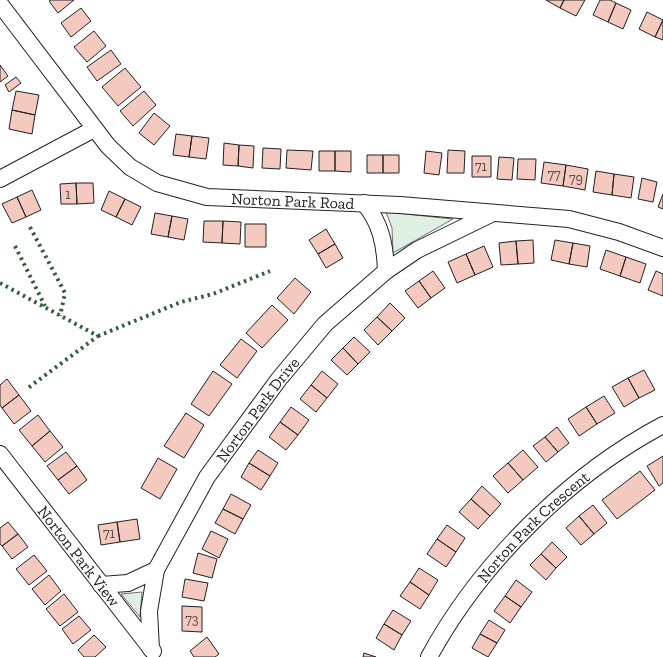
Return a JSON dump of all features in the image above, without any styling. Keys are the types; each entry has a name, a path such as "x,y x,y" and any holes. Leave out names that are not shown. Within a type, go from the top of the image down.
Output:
{"street":[{"name":"Norton Park Road","path":"0,4 94,129 118,157 151,180 172,188 208,197 364,203 538,216 583,222 619,232 663,248"},
{"path":"0,179 94,129"},
{"path":"364,203 376,218 382,236 386,270"},
{"name":"Norton Park Drive","path":"154,653 150,612 156,570 206,477 279,379 325,324 386,270 417,250 493,213"},
{"name":"Norton Park Crescent","path":"429,657 444,630 483,575 513,541 560,497 601,463 663,425"},
{"name":"Norton Park View","path":"0,454 154,653"},
{"path":"101,585 128,582 156,570"}],"green space":[{"path":"386,212 453,219 393,253 392,228"},
{"path":"142,592 140,617 121,594"}],"building":[{"path":"74,0 58,13 49,1"},
{"path":"546,0 564,0 560,8"},
{"path":"564,0 585,0 576,16 560,8"},
{"path":"600,0 610,0 616,3 608,22 593,15"},
{"path":"616,3 631,10 623,29 608,22"},
{"path":"81,8 91,21 71,37 61,23"},
{"path":"647,12 663,20 655,37 639,29"},
{"path":"663,20 663,40 655,37"},
{"path":"94,31 106,46 87,62 74,47"},
{"path":"111,50 121,64 97,81 87,67"},
{"path":"0,65 8,76 0,82"},
{"path":"125,68 141,87 118,106 102,87"},
{"path":"16,77 21,83 9,92 5,85"},
{"path":"16,91 39,95 35,115 12,110"},
{"path":"144,91 156,105 133,126 120,111"},
{"path":"12,110 35,115 32,134 9,129"},
{"path":"154,113 170,126 154,145 139,133"},
{"path":"176,134 192,136 189,157 173,155"},
{"path":"192,136 209,138 206,159 189,157"},
{"path":"224,143 239,145 238,166 223,165"},
{"path":"239,145 254,146 253,168 238,166"},
{"path":"263,148 281,149 280,169 262,168"},
{"path":"287,150 313,151 311,170 286,168"},
{"path":"448,150 465,151 464,173 447,173"},
{"path":"319,151 335,151 335,171 319,171"},
{"path":"335,151 351,151 351,172 335,171"},
{"path":"426,151 442,153 439,175 424,173"},
{"path":"367,155 383,155 383,173 367,173"},
{"path":"383,155 399,155 399,173 383,173"},
{"path":"472,156 491,156 491,177 472,177"},
{"path":"499,157 514,158 512,180 497,179"},
{"path":"518,159 536,159 535,180 517,179"},
{"path":"544,162 566,165 563,186 541,183"},
{"path":"566,165 588,169 585,190 563,186"},
{"path":"596,171 614,174 612,195 593,192"},
{"path":"614,174 634,177 631,198 612,195"},
{"path":"642,178 657,182 653,202 638,199"},
{"path":"76,183 77,204 61,204 60,184"},
{"path":"76,183 93,183 94,203 77,204"},
{"path":"32,190 41,210 26,217 17,197"},
{"path":"109,191 125,199 116,217 101,210"},
{"path":"663,194 663,209 658,207"},
{"path":"17,197 26,217 12,223 2,204"},
{"path":"125,199 141,207 132,225 116,217"},
{"path":"155,213 172,216 168,237 151,234"},
{"path":"172,216 188,219 184,240 168,237"},
{"path":"204,221 223,221 222,243 203,242"},
{"path":"223,221 241,222 240,244 222,243"},
{"path":"245,224 266,224 266,247 245,247"},
{"path":"326,229 335,244 318,254 309,240"},
{"path":"533,240 534,263 518,264 516,241"},
{"path":"555,240 573,243 569,264 551,260"},
{"path":"516,241 518,264 501,265 499,243"},
{"path":"573,243 590,246 587,267 569,264"},
{"path":"335,244 343,258 326,268 318,254"},
{"path":"484,246 493,267 475,275 466,254"},
{"path":"606,250 626,257 620,276 600,269"},
{"path":"466,254 475,275 457,283 448,262"},
{"path":"626,257 646,264 640,283 620,276"},
{"path":"433,271 445,288 431,298 419,281"},
{"path":"656,271 663,274 663,296 648,290"},
{"path":"295,278 311,292 294,314 277,298"},
{"path":"419,281 431,298 418,308 405,291"},
{"path":"390,303 405,318 392,331 377,317"},
{"path":"272,305 288,320 262,348 246,333"},
{"path":"377,317 392,331 378,345 364,330"},
{"path":"354,337 370,352 358,364 343,348"},
{"path":"241,339 257,351 237,378 220,365"},
{"path":"343,348 358,364 347,375 331,360"},
{"path":"644,370 655,390 639,398 628,378"},
{"path":"213,371 232,384 209,416 191,404"},
{"path":"322,371 338,384 327,398 311,385"},
{"path":"628,378 639,398 624,407 612,387"},
{"path":"7,379 19,395 2,408 0,405 0,385"},
{"path":"311,385 327,398 316,412 300,399"},
{"path":"19,395 31,411 14,424 2,408"},
{"path":"604,396 615,413 597,424 586,407"},
{"path":"291,407 309,420 298,435 280,422"},
{"path":"586,407 597,424 579,436 568,419"},
{"path":"186,413 204,425 184,458 164,446"},
{"path":"38,415 50,431 32,446 19,430"},
{"path":"280,422 298,435 286,450 269,437"},
{"path":"557,427 569,443 558,452 545,437"},
{"path":"50,431 63,447 45,462 32,446"},
{"path":"545,437 558,452 546,462 533,446"},
{"path":"258,450 278,463 270,476 249,463"},
{"path":"523,450 538,467 523,480 508,463"},
{"path":"66,452 77,466 58,480 47,466"},
{"path":"663,456 663,483 659,486 647,466"},
{"path":"158,458 177,469 160,499 141,488"},
{"path":"249,463 270,476 261,490 241,477"},
{"path":"508,463 523,480 508,493 493,476"},
{"path":"77,466 87,480 69,494 58,480"},
{"path":"640,471 655,490 617,519 602,500"},
{"path":"482,486 501,504 490,516 471,499"},
{"path":"231,494 251,505 243,519 223,509"},
{"path":"471,499 490,516 478,529 459,512"},
{"path":"593,505 607,523 594,534 579,516"},
{"path":"223,509 243,519 235,534 215,523"},
{"path":"579,516 594,534 581,545 566,528"},
{"path":"137,519 140,539 120,542 117,522"},
{"path":"8,522 18,534 2,546 0,544 0,528"},
{"path":"117,522 120,542 101,545 98,525"},
{"path":"447,525 465,538 456,552 437,539"},
{"path":"211,531 228,539 219,558 202,549"},
{"path":"18,534 28,547 12,559 2,546"},
{"path":"437,539 456,552 446,567 427,554"},
{"path":"552,542 567,557 556,568 541,554"},
{"path":"198,553 217,559 212,578 193,573"},
{"path":"541,554 556,568 546,580 530,565"},
{"path":"34,555 47,571 29,585 16,569"},
{"path":"419,568 438,580 429,595 410,582"},
{"path":"49,575 61,591 45,605 32,589"},
{"path":"185,579 208,583 204,601 182,597"},
{"path":"516,580 532,592 521,607 505,596"},
{"path":"410,582 429,595 420,609 400,596"},
{"path":"64,594 78,612 60,626 46,609"},
{"path":"505,596 521,607 510,623 494,611"},
{"path":"182,606 202,607 202,632 182,631"},
{"path":"393,610 411,621 402,635 384,624"},
{"path":"79,616 91,630 73,644 62,629"},
{"path":"489,620 505,630 497,643 480,634"},
{"path":"384,624 402,635 394,650 376,638"},
{"path":"480,634 497,643 488,657 472,648"},
{"path":"94,635 106,647 95,657 84,657 78,650"},
{"path":"207,637 219,654 215,657 194,657 190,651"},
{"path":"364,653 376,657 363,657"}],"hedge":[{"path":"30,227 65,293 60,316"},
{"path":"15,246 45,306"},
{"path":"98,336 181,302 213,294 270,271"},
{"path":"0,283 98,336 28,388"}]}
